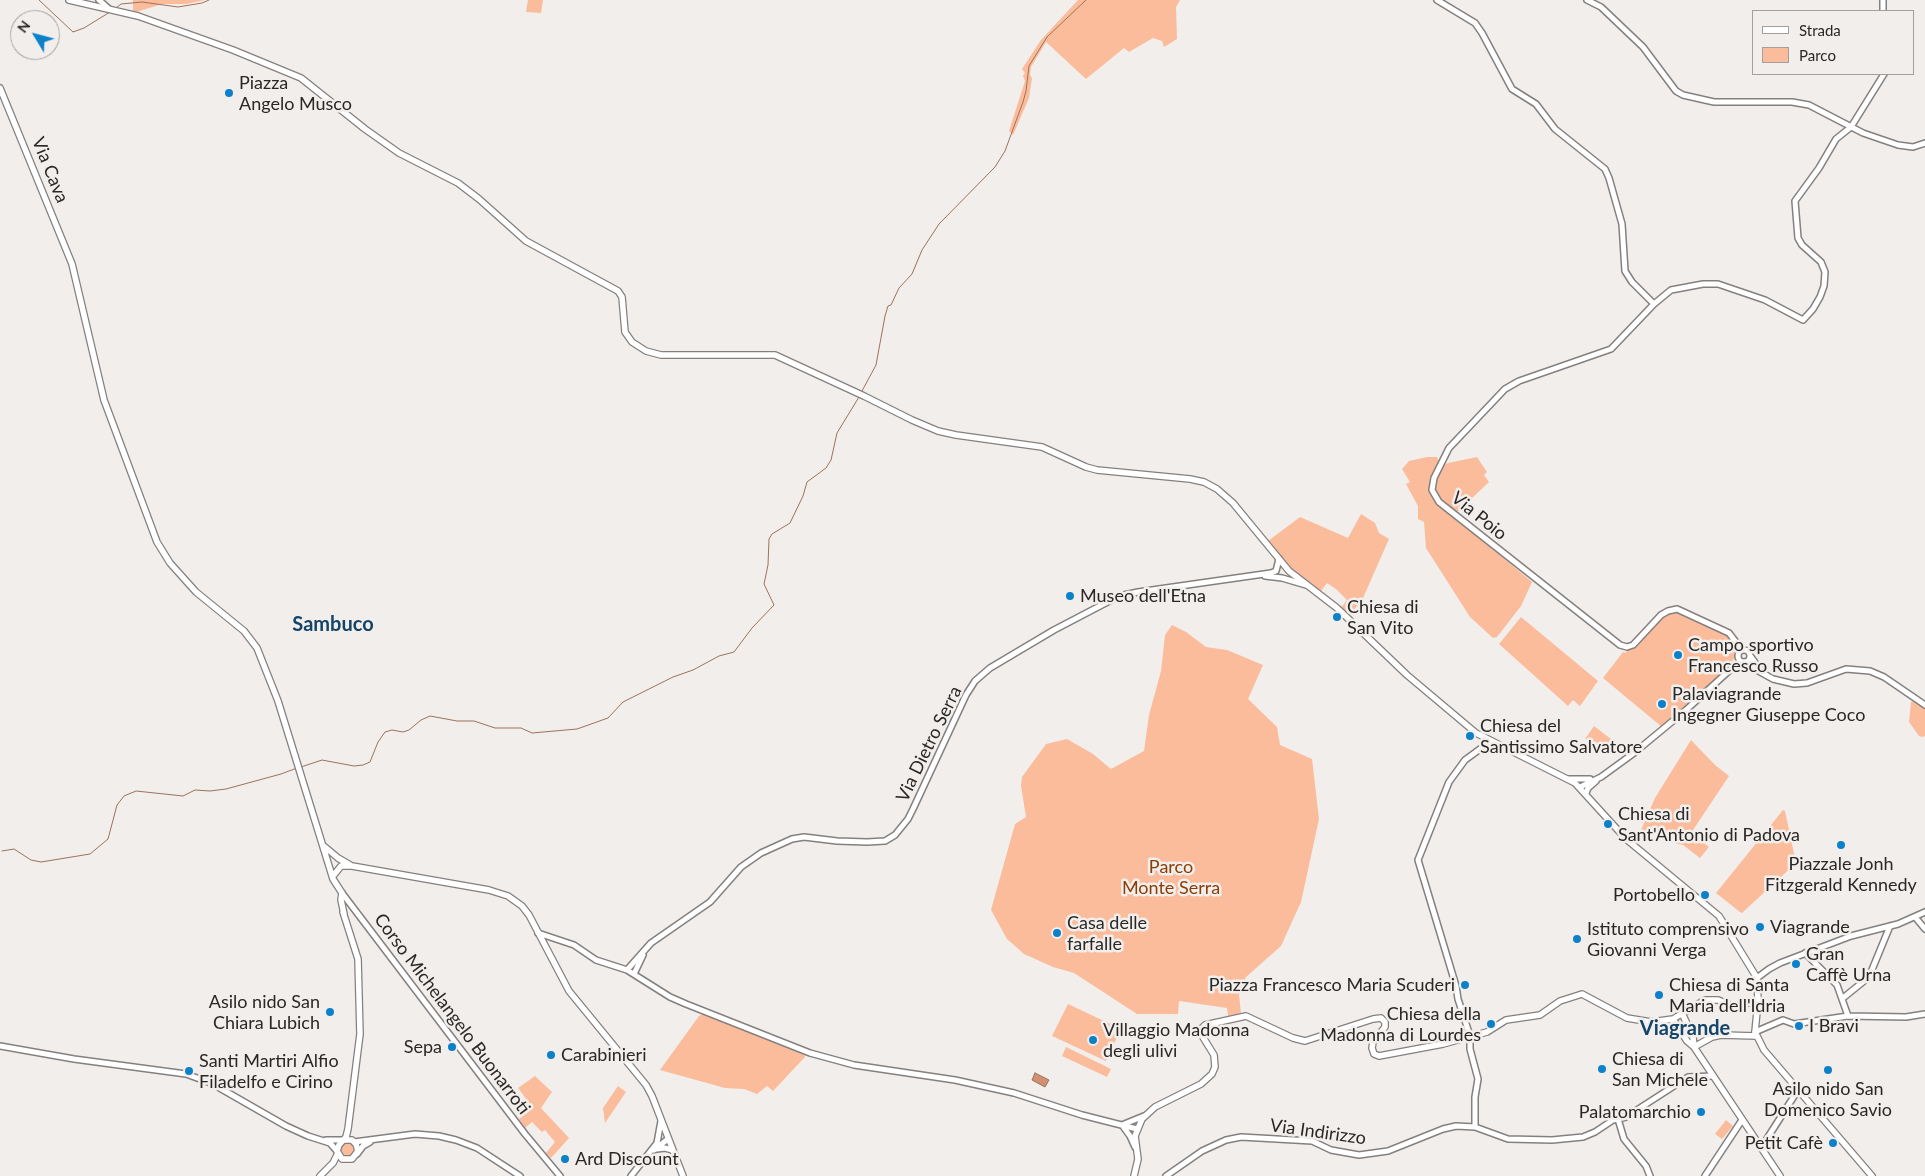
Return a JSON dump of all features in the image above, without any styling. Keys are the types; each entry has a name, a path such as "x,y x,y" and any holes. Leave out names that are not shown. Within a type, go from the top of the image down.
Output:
{"main road":[{"path":"69,0 87,4 97,2 110,9 138,16 214,43 301,78 364,129 399,153 458,183 526,241 618,291 622,297 625,332 632,342 646,351 661,355 775,355 861,394 912,420 949,434 1042,447 1097,470 1163,475 1204,482 1217,489 1233,503 1289,570 1337,608 1407,675 1468,727 1491,741 1580,786 1626,839 1719,916 1757,978 1758,1001 1755,1034 1764,1050 1872,1176"},
{"name":"Via Cava","path":"0,88 72,264 104,400 160,548 174,569 196,592 244,631 257,648 278,701 299,768"},
{"name":"Corso Michelangelo Buonarroti","path":"299,768 333,878 342,893"},
{"path":"323,844 333,855 350,865"},
{"path":"329,864 336,862 489,890 512,898 526,910 568,991 646,1085 662,1120 683,1176"},
{"path":"329,864 350,865"},
{"path":"341,866 336,870 333,878 344,911"},
{"path":"321,1174 333,1163 339,1145 344,1140 348,1129 359,1055 358,959 341,900 342,893"},
{"path":"1136,1175 1138,1159 1136,1148 1137,1129 1145,1116 1161,1103 1174,1099 1201,1084 1212,1074 1215,1067 1214,1055 1200,1030 1202,1026 1215,1022 1246,1016 1292,1038 1306,1041 1372,1019 1381,1018 1385,1022 1385,1027 1373,1042 1372,1048 1374,1054 1378,1056 1443,1044 1487,1032 1502,1022 1514,1018 1540,1015 1560,1001 1582,994 1586,994 1616,1014 1644,1022 1673,1019 1702,1001 1718,1000 1732,1006 1758,1001"},
{"path":"1683,1013 1693,1037 1694,1046"},
{"path":"1673,1019 1687,1041 1694,1046 1712,1076 1780,1176"},
{"path":"1694,1046 1712,1037 1721,1035 1755,1034"},
{"path":"321,1174 338,1162 352,1159 357,1154 358,1147 348,1129"},
{"path":"344,1140 353,1141"},
{"path":"338,1152 339,1156 345,1160"}],"street":[{"path":"87,4 93,0"},
{"path":"1437,0 1475,22 1512,89 1536,104 1555,129 1604,170 1621,218 1625,271 1632,282 1654,304 1666,293 1676,288 1702,284 1718,284 1765,300 1803,320 1813,309 1820,297 1824,286 1825,272 1821,262 1802,245 1798,238 1795,201 1819,168 1836,139 1851,127 1883,75"},
{"path":"1587,0 1601,7 1642,47 1676,91 1683,95 1714,102 1792,102 1808,106 1863,133 1905,147 1925,143"},
{"path":"1843,122 1858,116"},
{"name":"Via Poio","path":"1654,304 1611,349 1519,381 1505,389 1449,448 1434,478 1432,490 1440,502 1620,645 1630,646 1637,643 1661,616 1673,609 1686,612 1729,633 1734,638 1740,654"},
{"path":"1276,571 1279,559"},
{"path":"1260,576 1276,571 1289,570"},
{"path":"1282,578 1289,570"},
{"path":"1260,576 1282,578 1311,587"},
{"name":"Via Dietro Serra","path":"627,970 646,948 664,933 710,902 748,861 780,844 804,837 837,841 878,842 885,841 895,835 908,820 914,809 970,688 985,672 1010,656 1119,596 1260,576"},
{"path":"1724,674 1740,654 1748,651 1760,670 1767,676"},
{"path":"1740,654 1739,660 1743,663 1767,676 1788,684 1800,684 1846,670 1870,671 1884,677 1925,705"},
{"path":"1586,793 1588,788 1686,710 1724,674 1734,666 1749,661 1751,657"},
{"path":"1474,1127 1478,1080 1470,1049 1470,1036 1418,860 1449,782 1465,760 1491,741"},
{"path":"1568,779 1584,780 1601,777"},
{"path":"1580,786 1601,777"},
{"name":"Corso Michelangelo Buonarroti","path":"342,893 525,1134 560,1176"},
{"path":"344,911 349,902"},
{"path":"1757,978 1769,969 1787,960 1851,936 1890,926 1925,912"},
{"path":"1915,917 1925,929"},
{"path":"1843,998 1869,977 1890,926"},
{"path":"537,933 574,945 596,960 627,970 686,1004 810,1053 854,1065 955,1080 1014,1094 1082,1115 1137,1129"},
{"path":"634,974 646,948"},
{"path":"1806,953 1835,982 1843,998 1848,1016"},
{"path":"1755,1034 1766,1026 1783,1020 1794,1024 1848,1016 1906,1018 1925,1014"},
{"path":"0,1046 74,1059 186,1074 211,1083 286,1126 308,1136 330,1142 338,1152"},
{"name":"Via Indirizzo","path":"1166,1176 1197,1154 1226,1140 1240,1137 1312,1141 1330,1150 1359,1155 1388,1151 1447,1128 1474,1127 1508,1139 1552,1140 1590,1135 1619,1121 1688,1077 1712,1076"},
{"path":"1761,1148 1798,1090"},
{"path":"1122,1125 1145,1116"},
{"path":"657,1143 662,1120"},
{"path":"1705,1176 1742,1120"},
{"path":"1619,1121 1624,1139 1639,1156 1650,1176"},
{"path":"1122,1125 1136,1148"},
{"path":"353,1141 429,1134 456,1140 478,1148 520,1176"},
{"path":"631,1176 657,1143 663,1139 668,1139"},
{"path":"648,1155 668,1139"},
{"path":"323,1140 344,1140"},
{"path":"357,1154 366,1143 372,1140"},
{"path":"654,1150 665,1148 672,1150"}],"green space":[{"path":"133,0 205,0 186,4 162,4 133,13"},
{"path":"528,0 543,0 541,13 526,12"},
{"path":"1078,0 1180,0 1176,7 1177,39 1164,47 1162,41 1153,38 1129,52 1124,48 1086,79 1046,42 1031,67 1030,75 1032,78 1029,98 1013,135 1009,131 1025,81 1023,76 1025,73 1022,69 1041,40"},
{"path":"1437,457 1439,462 1430,482 1430,490 1435,501 1532,582 1521,606 1497,637 1493,638 1470,617 1426,548 1424,522 1418,519 1418,506 1406,484 1410,482 1402,469 1409,461"},
{"path":"1477,457 1487,472 1484,475 1489,482 1456,513 1440,500 1434,490 1436,479 1444,465"},
{"path":"1361,514 1375,523 1379,533 1389,539 1363,598 1350,615 1347,613 1348,611 1344,611 1341,608 1347,600 1336,589 1327,583 1321,591 1290,569 1268,541 1300,517 1348,538"},
{"name":"Campo sportivo Francesco Russo","path":"1676,612 1728,636 1734,645 1735,657 1729,666 1662,727 1603,678 1623,652 1626,653 1627,649 1637,646 1662,617 1668,613"},
{"path":"1521,617 1598,681 1580,706 1573,700 1568,706 1499,644"},
{"name":"Parco Monte Serra","path":"1172,625 1186,632 1206,647 1227,650 1263,665 1248,699 1277,727 1280,745 1312,759 1319,819 1301,902 1281,946 1246,977 1239,995 1241,1013 1228,1016 1227,1008 1179,1001 1178,1014 1137,1014 1074,973 1053,967 1024,954 1007,939 991,910 1015,824 1026,817 1021,786 1022,777 1046,744 1067,739 1093,754 1111,769 1144,751 1149,715 1161,671 1165,635"},
{"path":"1913,701 1925,709 1925,736 1922,737 1919,736 1909,722 1911,702"},
{"path":"1594,726 1611,739 1606,745 1600,745 1591,739 1585,739"},
{"path":"1691,740 1715,765 1729,776 1691,833 1709,847 1700,858 1683,845 1674,843 1665,836 1641,830 1655,798"},
{"path":"1783,810 1785,811 1796,863 1742,913 1716,893"},
{"path":"1068,1004 1121,1029 1106,1061 1052,1036"},
{"path":"703,1014 803,1052 805,1057 773,1091 767,1086 757,1094 744,1089 725,1088 660,1070 699,1016"},
{"path":"1066,1047 1111,1069 1107,1077 1062,1056"},
{"path":"535,1076 552,1092 541,1108 569,1138 551,1158 546,1153 555,1142 545,1130 542,1132 532,1122 525,1128 519,1119 533,1108 518,1088"},
{"path":"618,1086 626,1092 605,1123 603,1108"},
{"path":"1726,1120 1733,1126 1722,1139 1715,1134"},
{"path":"348,1142 356,1150 348,1158 340,1150"}],"shaded area":[{"path":"1035,1073 1049,1080 1045,1087 1032,1080"}],"waterway":[{"path":"39,0 73,32 84,28 110,12"},
{"path":"116,8 121,4 142,2 178,7 209,0"},
{"path":"862,391 876,365 888,306 891,305 899,288 912,274 922,250 939,224 995,167 1005,151 1023,102 1029,66 1047,37 1086,0"},
{"path":"301,767 322,760 354,766 363,765 370,762 378,742 385,732 409,730 421,720 430,716 457,721 474,721 495,728 521,728 532,733 577,729 608,718 623,702 673,677 693,670 719,656 734,652 752,628 774,605 764,584 768,565 769,539 772,534 790,523 803,496 807,482 826,468 831,460 837,433 859,397"},
{"path":"2,851 14,849 31,860 41,862 90,854 108,839 117,805 124,796 136,791 183,796 195,790 226,789 297,768"}],"place":[{"name":"Piazza Angelo Musco","path":"229,93"},
{"name":"Museo dell'Etna","path":"1070,596"},
{"name":"Chiesa di San Vito","path":"1337,617"},
{"name":"Campo sportivo Francesco Russo","path":"1678,655"},
{"name":"Palaviagrande Ingegner Giuseppe Coco","path":"1662,704"},
{"name":"Chiesa del Santissimo Salvatore","path":"1470,736"},
{"name":"Chiesa di Sant'Antonio di Padova","path":"1608,824"},
{"name":"Piazzale Jonh Fitzgerald Kennedy","path":"1841,845"},
{"name":"Portobello","path":"1705,895"},
{"name":"Viagrande","path":"1760,927"},
{"name":"Casa delle farfalle","path":"1057,933"},
{"name":"Istituto comprensivo Giovanni Verga","path":"1577,939"},
{"name":"Gran Caffè Urna","path":"1796,964"},
{"name":"Piazza Francesco Maria Scuderi","path":"1465,985"},
{"name":"Chiesa di Santa Maria dell'Idria","path":"1659,995"},
{"name":"Asilo nido San Chiara Lubich","path":"330,1012"},
{"name":"Chiesa della Madonna di Lourdes","path":"1491,1024"},
{"name":"I Bravi","path":"1799,1026"},
{"name":"Villaggio Madonna degli ulivi","path":"1093,1040"},
{"name":"Sepa","path":"452,1047"},
{"name":"Carabinieri","path":"551,1055"},
{"name":"Chiesa di San Michele","path":"1602,1069"},
{"name":"Asilo nido San Domenico Savio","path":"1828,1070"},
{"name":"Santi Martiri Alfio Filadelfo e Cirino","path":"189,1071"},
{"name":"Palatomarchio","path":"1701,1112"},
{"name":"Petit Cafè","path":"1833,1143"},
{"name":"Ard Discount","path":"565,1159"}],"district":[{"name":"Sambuco","path":"333,625"},
{"name":"Viagrande","path":"1685,1029"}]}
